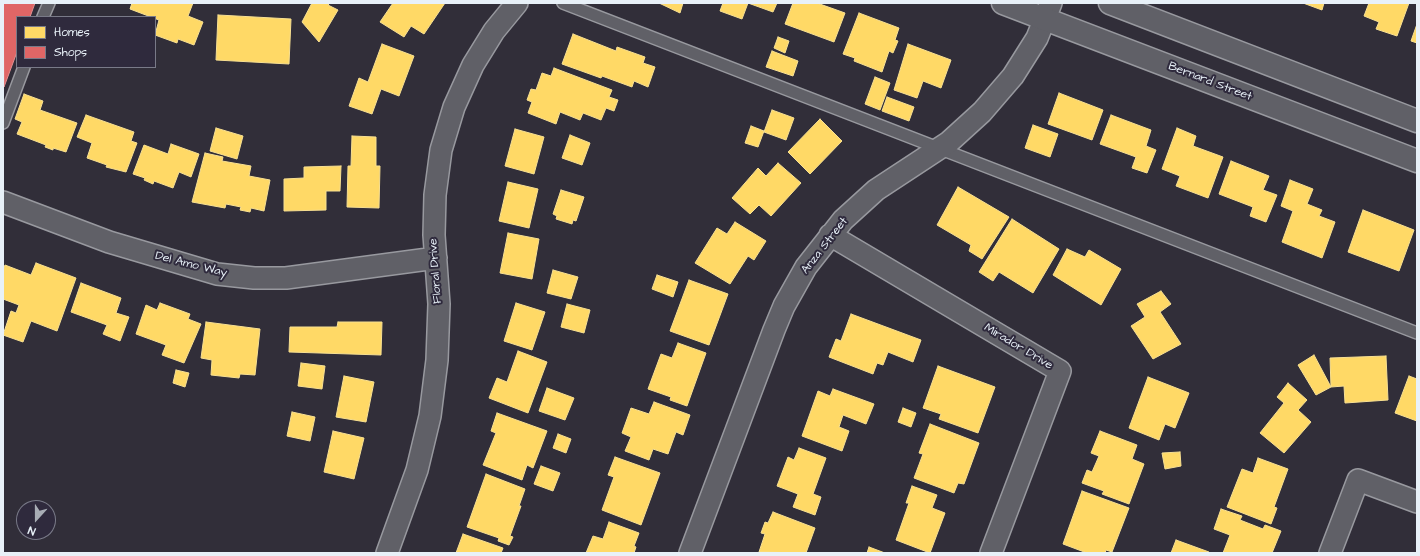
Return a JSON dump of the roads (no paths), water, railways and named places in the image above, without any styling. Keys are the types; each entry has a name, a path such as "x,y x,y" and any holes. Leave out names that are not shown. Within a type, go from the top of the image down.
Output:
{"street":[{"name":"Floral Drive","path":"387,553 417,470 430,416 438,360 439,304 434,235 435,195 441,150 454,107 473,65 494,31 517,3"},
{"name":"Bernard Street","path":"1003,3 1048,11 1417,161"},
{"path":"1110,3 1417,122"},
{"name":"Anza Street","path":"690,553 784,306 806,267 843,220 876,190 940,148 982,112 1013,76 1037,38 1048,11"},
{"name":"Del Amo Way","path":"3,202 109,242 217,274 254,278 286,278 436,258"},
{"name":"Mirador Drive","path":"830,235 1060,372 991,553"},
{"path":"1330,553 1358,480 1417,502"}],"lane":[{"path":"43,16 48,3"},
{"path":"563,3 1417,333"},
{"path":"3,124 24,68"}]}
